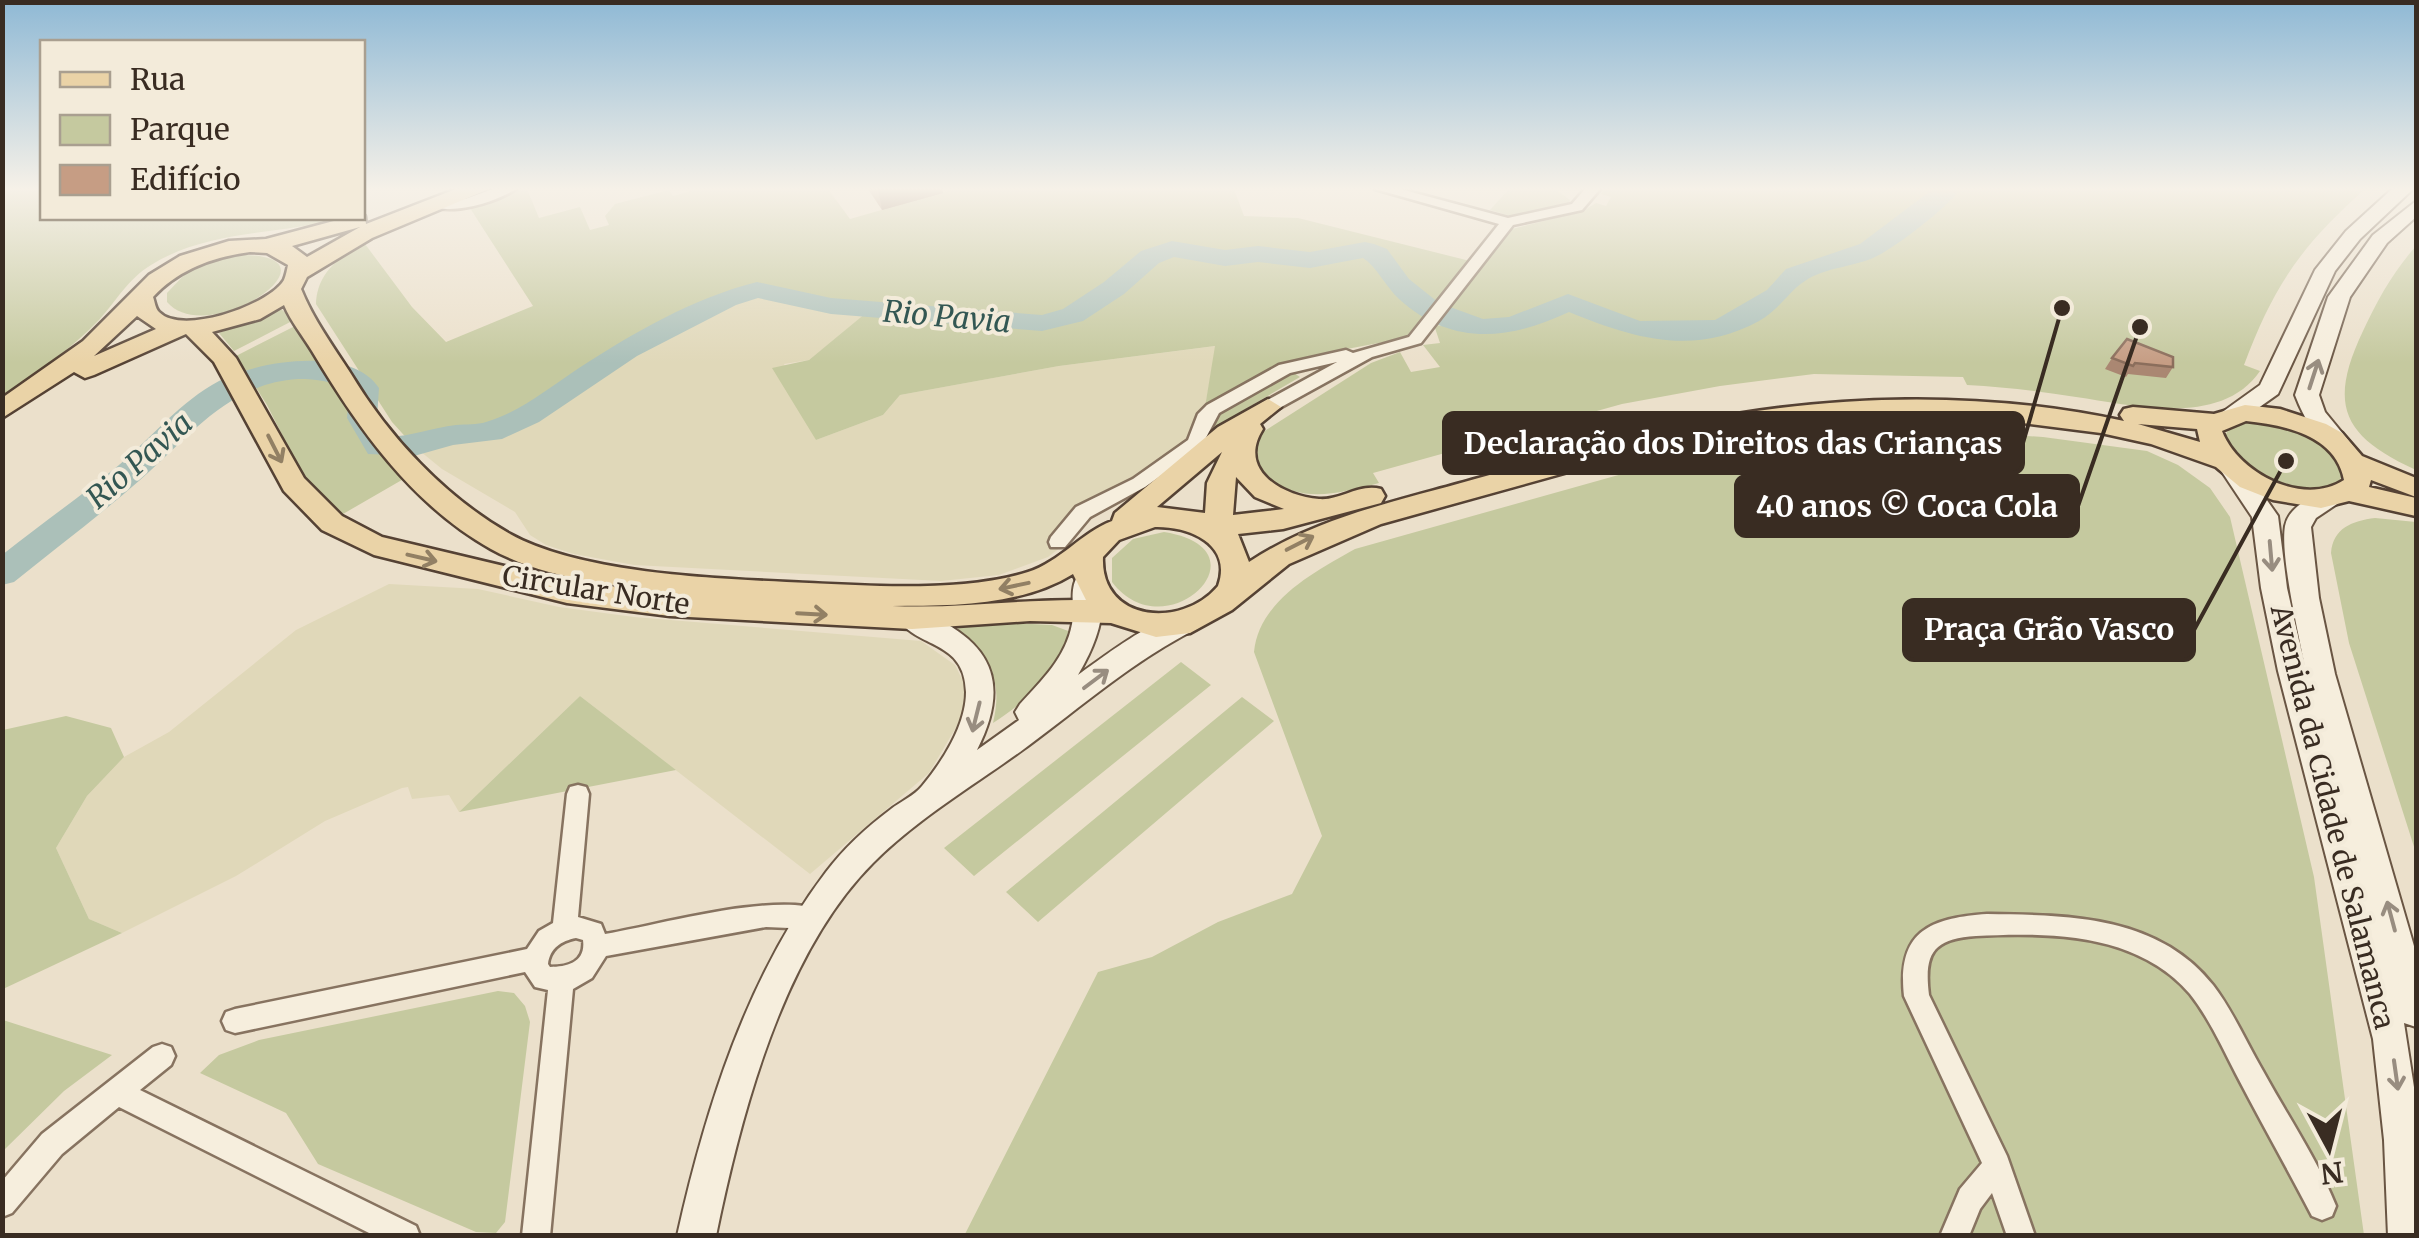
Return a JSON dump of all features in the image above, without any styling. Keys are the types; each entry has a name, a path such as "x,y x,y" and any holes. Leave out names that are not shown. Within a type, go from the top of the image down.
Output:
{"main road":[{"path":"2,412 92,346 142,299 159,277 193,258 242,247"},
{"path":"270,247 294,255 296,280"},
{"path":"2,412 120,351 187,327 249,314 335,247"},
{"name":"Circular Norte","path":"296,280 292,300 369,422 418,474 486,530 527,555 581,571 649,581 879,594 967,592 1044,578 1063,568 1228,434 1268,408"},
{"name":"Circular Norte","path":"142,299 142,310 149,319 187,327 209,340 294,484 332,523 374,546 567,592 670,605 912,618 1100,611"},
{"path":"2416,488 2351,459 2324,436 2291,420 2245,412 2222,420 1961,395 1896,392 1792,397 1678,414 1280,522 1214,530 1152,517 1107,534 1089,554 1085,574 1100,611 1150,624 1188,620 1222,601 1266,562 1330,530 1626,447 1756,419 1846,410 1982,412 2131,430 2227,465 2282,493 2341,495 2416,506"},
{"path":"1222,601 1237,572 1214,530 1221,478 1230,456 1268,408"},
{"path":"2222,420 2210,432 2211,443 2227,465"},
{"path":"1241,442 1243,470 1254,483 1284,501 1323,510"},
{"path":"2341,495 2358,483 2351,459"}],"street":[{"path":"1058,542 1083,512 1140,483 1195,442 1213,409 1285,369 1415,340 1488,247"},
{"path":"2222,420 2270,389 2325,270 2343,247"},
{"path":"2351,459 2314,414 2308,395 2339,297 2375,247"},
{"path":"1268,408 1377,348"},
{"path":"1301,365 1315,370 1313,382"},
{"name":"Avenida da Cidade de Salamanca","path":"2227,465 2266,516 2274,588 2292,671 2386,1021 2398,1088 2408,1236"},
{"name":"Avenida da Cidade de Salamanca","path":"2341,495 2314,506 2300,518 2305,598 2321,674 2416,1011"},
{"path":"990,758 1078,655 1100,611"},
{"path":"912,618 956,643 982,683 970,739 924,804"},
{"path":"696,1236 709,1170 756,1038 813,918 840,877 924,804 1124,658 1188,620"},
{"path":"566,928 578,794"},
{"path":"598,948 592,932 566,928 542,944 535,959 538,974 561,981 581,973 598,948 766,916 813,918"},
{"path":"2021,1236 1997,1166 1918,996 1911,971 1919,950 1936,932 1974,924 2115,934 2154,953 2192,979 2216,1011 2322,1206"},
{"path":"235,1022 535,959"},
{"path":"536,1236 561,981"},
{"path":"2,1203 52,1144 162,1056"},
{"path":"119,1093 406,1236"},
{"path":"1954,1236 1970,1199 1997,1166"}],"shaded area":[{"path":"758,293 868,313 809,360 784,364 816,440 883,415 900,395 1059,366 1216,346 1205,407 1185,445 1151,471 1092,498 1073,512 1061,547 1048,557 999,575 941,581 634,565 574,554 530,535 515,512 442,469 415,447 491,434 523,420 632,352 734,298"},
{"path":"389,584 478,589 559,607 634,617 921,641 955,665 964,683 966,700 961,719 929,773 810,874 580,696 459,812 449,795 412,799 408,787 402,788 325,821 236,876 122,933 89,919 56,848 87,796 124,757 169,732 296,630"}],"green space":[{"path":"3,247 192,247 143,271 77,341 3,396"},
{"path":"367,247 412,307 446,342 533,306 495,247 1413,247 1470,261 1405,338 1310,356 1275,369 1205,407 1215,346 1059,366 900,395 883,415 816,440 772,368 809,360 866,313 775,289 737,293 626,347 520,415 490,428 453,430 411,443 392,422 316,304 320,283 338,260"},
{"path":"1495,247 2308,247 2279,289 2244,365 2260,371 2243,389 2223,400 2199,406 2149,407 1967,385 1963,377 1814,374 1622,404 1373,473 1379,483 1330,494 1300,493 1286,488 1258,468 1253,442 1260,434 1371,363 1400,352 1411,372 1440,367 1423,345 1440,343 1434,325 1498,331 1523,326 1574,306 1612,327 1606,314 1569,299 1494,323 1479,323 1445,309"},
{"path":"2416,247 2416,470 2357,431 2345,399 2352,357 2386,286"},
{"path":"240,255 270,259 281,269 276,282 260,296 211,315 186,314 167,302 167,293 185,274 201,265"},
{"path":"281,309 294,320 234,351 219,333"},
{"path":"297,325 357,425 373,446 407,477 343,514 302,474 267,405 236,356"},
{"path":"1291,371 1300,377 1237,414 1206,440 1212,417"},
{"path":"2247,423 2290,429 2317,441 2337,460 2342,473 2340,481 2324,490 2303,492 2265,481 2223,444 2230,429"},
{"path":"1893,427 2043,437 2147,451 2178,465 2210,488 2230,517 2314,877 2364,1235 964,1236 1098,972 1152,957 1218,922 1292,894 1322,836 1254,652 1266,618 1291,590 1355,549 1647,467 1774,439"},
{"path":"2375,518 2416,522 2416,853 2349,643 2331,553 2335,537 2345,527"},
{"path":"1164,532 1195,542 1209,557 1209,574 1199,590 1181,602 1158,607 1134,601 1112,582 1112,558 1133,539"},
{"path":"955,625 1052,625 1071,632 1040,684 993,723 994,679 983,658"},
{"path":"1181,662 1211,685 974,876 944,848"},
{"path":"580,696 676,770 459,812"},
{"path":"1242,697 1274,721 1038,922 1006,892"},
{"path":"66,716 111,728 124,757 87,796 56,848 89,919 122,933 3,989 3,730"},
{"path":"498,991 514,993 525,1006 530,1022 505,1222 496,1233 476,1232 318,1164 286,1113 200,1073 219,1055 259,1040"},
{"path":"3,1020 112,1055 64,1091 3,1151"}],"building":[{"path":"2127,339 2173,357 2173,367 2135,363 2133,366 2112,358"}],"waterway":[{"name":"Rio Pavia","path":"2,573 129,473 208,402 228,388 277,372 323,371 351,379 364,388 362,418 379,447 414,446 452,435 491,432 528,415 627,350 726,299 757,290 831,306 1042,323 1073,315 1114,288 1150,257 1172,249 1225,258 1258,254 1310,260 1365,250 1378,255 1387,271 1413,298 1464,324 1501,327 1568,302 1635,329 1661,332 1720,328 1777,296 1795,275 1873,247"}],"place":[{"name":"Declaração dos Direitos das Crianças","path":"2062,308"},
{"name":"40 anos © Coca Cola","path":"2140,327"},
{"name":"Praça Grão Vasco","path":"2286,461"}]}
